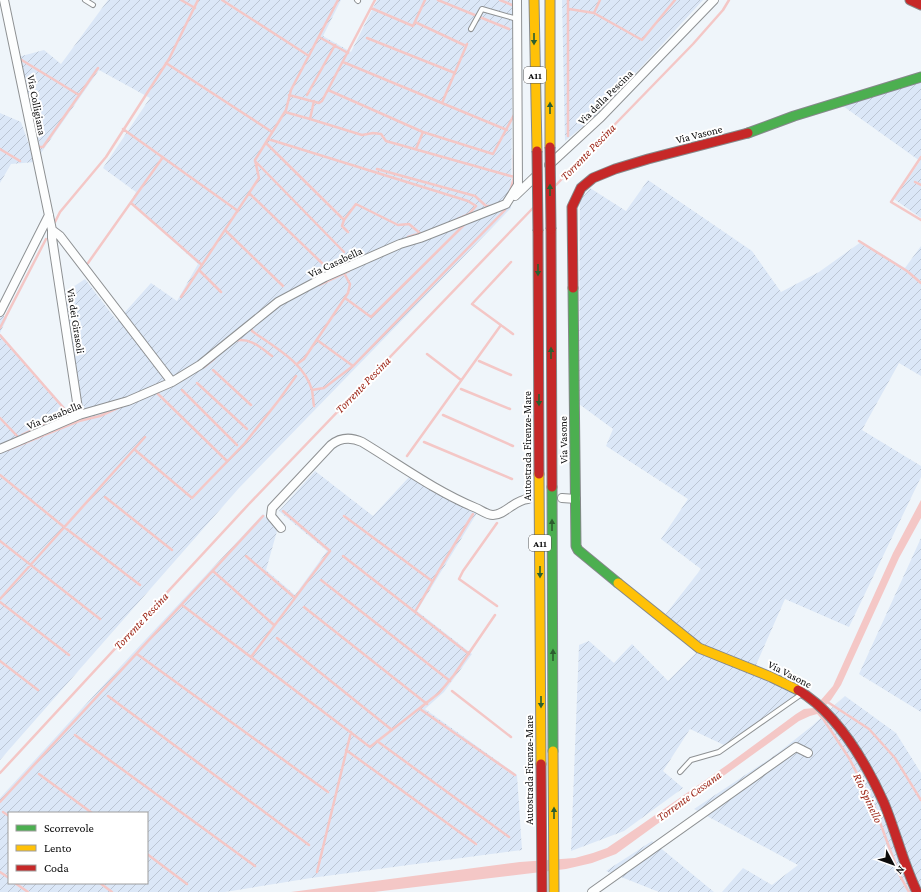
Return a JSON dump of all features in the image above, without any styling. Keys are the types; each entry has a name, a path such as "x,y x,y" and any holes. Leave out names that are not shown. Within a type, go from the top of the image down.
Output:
{"main road":[{"name":"Autostrada Firenze-Mare","path":"534,0 538,231 542,892"},
{"name":"A11","path":"550,0 554,892"},
{"name":"Via Vasone","path":"917,892 908,873 884,804 863,762 847,737 824,713 815,701 803,693 771,677 699,648 580,552 576,546 572,207 577,193 581,188 594,178 615,169 745,134 794,116 921,77"}],"street":[{"name":"Via Colligiana","path":"4,0 52,230"},
{"path":"506,204 518,185 517,0"},
{"name":"Via della Pescina","path":"506,204 601,117 714,0"},
{"name":"Via Casabella","path":"0,449 79,415 128,401 172,382 200,365 278,302 325,277 400,244 420,238 506,204"},
{"path":"1,309 48,215"},
{"path":"52,230 60,236 172,382"},
{"name":"Via dei Girasoli","path":"52,230 79,415"},
{"path":"281,528 271,516 272,508 332,445 337,441 347,438 352,438 362,442 435,488 461,502 492,515 498,514 522,499 528,499"},
{"path":"562,498 576,498"},
{"path":"592,892 796,747 808,753"}],"lane":[{"path":"85,0 93,5"},
{"path":"471,29 482,9 517,19"},
{"path":"680,772 691,760 719,752 803,693"}],"shaded area":[{"path":"108,0 341,0 323,36 351,52 377,0 513,0 511,208 239,488 0,760 0,336 71,414 81,410 64,293 85,279 117,321 151,283 177,301 198,264 131,202 136,192 103,168 150,98 99,70 41,153 18,57 44,50 61,64"},
{"path":"562,0 703,0 598,114 565,141"},
{"path":"921,81 921,218 894,199 920,161 843,106"},
{"path":"0,113 21,122 35,162 11,164 0,183"},
{"path":"648,180 752,251 781,292 819,272 861,242 905,268 921,246 921,376 899,363 862,430 921,466 921,477 849,627 785,599 752,674 796,695 724,745 690,729 663,771 683,788 624,831 571,851 579,645 589,641 614,663 632,644 668,681 703,646 665,615 701,569 661,539 688,499 606,446 613,429 579,404 580,200 590,188 626,211"},
{"path":"0,314 7,318 0,333"},
{"path":"315,471 373,516 410,476 477,513 417,611 472,654 444,692 425,709 517,775 522,850 311,878 225,892 0,892 0,798 263,514 277,531 266,570 295,595 327,551 279,511"},
{"path":"921,538 921,712 859,674"},
{"path":"845,696 896,733 921,773 921,892 722,892 743,868 772,885 798,865 694,809 774,756 812,726"},
{"path":"652,841 714,892 659,892 606,871"}],"water":[{"name":"Torrente Cessana","path":"921,500 921,518 899,558 841,685 831,700 817,714 799,721 616,854 592,863 566,869 374,892 291,892 520,862 575,858 607,848 727,765 796,714 804,709 814,708 833,686 893,553"}],"waterway":[{"path":"181,0 195,8"},
{"path":"55,222 60,212 106,157 169,59 198,0"},
{"path":"222,0 309,56"},
{"path":"181,297 259,178 255,160 286,110 291,90 338,0"},
{"path":"289,95 319,103 322,101 375,0"},
{"path":"371,8 413,26 425,0"},
{"path":"438,0 509,29"},
{"path":"500,0 512,5"},
{"path":"568,0 568,136"},
{"path":"594,13 600,0"},
{"path":"569,9 594,13 642,40 675,0"},
{"name":"Torrente Pescina","path":"556,185 693,44 723,10 729,0"},
{"path":"415,22 464,45"},
{"path":"319,37 348,53"},
{"path":"367,38 455,73"},
{"path":"442,103 467,44"},
{"path":"307,95 335,45"},
{"path":"20,59 79,95"},
{"path":"343,62 507,130"},
{"path":"166,63 272,132"},
{"path":"38,145 39,147 43,147 98,68"},
{"path":"328,90 423,132 493,154 514,115"},
{"path":"285,112 310,119 314,101"},
{"path":"310,119 362,135 373,133 381,134 386,141 514,177"},
{"path":"123,129 238,211"},
{"path":"416,149 423,132"},
{"path":"268,139 468,201 476,206 469,214 458,219"},
{"path":"266,143 344,220"},
{"path":"0,149 20,161"},
{"path":"510,192 514,177 514,155"},
{"path":"88,263 163,157"},
{"path":"921,157 891,202 921,220"},
{"path":"255,161 344,252"},
{"path":"377,169 475,196 486,206 491,206"},
{"path":"915,182 921,185"},
{"path":"249,193 325,266"},
{"path":"131,203 202,265"},
{"path":"348,232 342,226 344,220 356,204 398,225 409,224 421,234"},
{"name":"Torrente Pescina","path":"0,773 248,505 533,208"},
{"path":"312,390 324,388 353,366 505,210"},
{"path":"345,298 371,317 464,225"},
{"path":"225,230 283,286"},
{"path":"408,237 418,234"},
{"path":"0,328 46,239"},
{"path":"859,241 907,271 921,283"},
{"path":"511,262 472,304 513,334"},
{"path":"199,270 221,292"},
{"path":"319,285 349,271"},
{"path":"297,364 304,359 348,293 350,284 344,273"},
{"path":"407,456 501,325"},
{"path":"251,327 252,331 279,349 302,371 312,390 314,406"},
{"path":"0,335 68,413 22,435"},
{"path":"234,341 245,340 259,346 272,356"},
{"path":"317,340 353,366"},
{"path":"427,354 461,380"},
{"path":"204,367 214,359"},
{"path":"479,361 511,375"},
{"path":"213,370 251,405"},
{"path":"134,449 192,498 245,443 296,376"},
{"path":"197,383 247,429"},
{"path":"461,389 510,409"},
{"path":"182,390 237,445"},
{"path":"156,392 227,461"},
{"path":"7,450 79,421 100,416 122,406"},
{"path":"443,415 513,446"},
{"path":"0,418 18,437"},
{"path":"0,599 145,437"},
{"path":"424,442 512,479"},
{"path":"0,475 64,527 140,585"},
{"path":"105,497 172,550"},
{"path":"251,657 330,551 283,511"},
{"path":"415,612 473,514"},
{"path":"0,802 263,516"},
{"path":"344,516 432,581"},
{"path":"497,523 459,579 497,606"},
{"path":"0,541 100,619"},
{"path":"246,556 295,598"},
{"path":"343,556 469,654"},
{"path":"213,571 274,625"},
{"path":"321,580 450,681"},
{"path":"0,602 69,655"},
{"path":"182,605 370,747 439,693 454,675 495,615"},
{"path":"304,607 427,704"},
{"path":"277,638 392,730"},
{"path":"137,654 328,792"},
{"path":"0,661 38,690"},
{"path":"452,691 511,737"},
{"path":"108,696 309,845"},
{"path":"826,701 869,729 895,758 921,800"},
{"path":"420,709 515,775"},
{"name":"Rio Spinello","path":"817,712 849,758 874,806 899,874 909,892"},
{"path":"317,872 351,732"},
{"path":"75,735 255,866"},
{"path":"377,741 509,837"},
{"path":"346,750 476,844"},
{"path":"39,774 91,812"},
{"path":"3,812 8,815"},
{"path":"148,855 187,884"},
{"path":"0,872 8,877"},
{"path":"16,884 28,892"},
{"path":"101,884 112,892"}],"traffic: fast":[{"path":"748,133 794,116 921,77"},
{"path":"573,288 576,546 578,550 618,583"},
{"path":"552,487 553,751"}],"traffic: slow":[{"path":"534,0 537,151"},
{"path":"550,0 550,147"},
{"path":"539,474 541,764"},
{"path":"618,583 699,648 771,677 798,690"},
{"path":"553,751 554,892"}],"traffic: jam":[{"path":"910,0 921,5"},
{"path":"573,288 572,207 581,188 593,178 615,169 748,133"},
{"path":"550,147 551,229"},
{"path":"537,151 538,231"},
{"path":"551,229 552,487"},
{"path":"538,231 539,474"},
{"path":"798,690 826,712 838,725 859,755 884,803 917,892"},
{"path":"541,764 542,892"}]}
